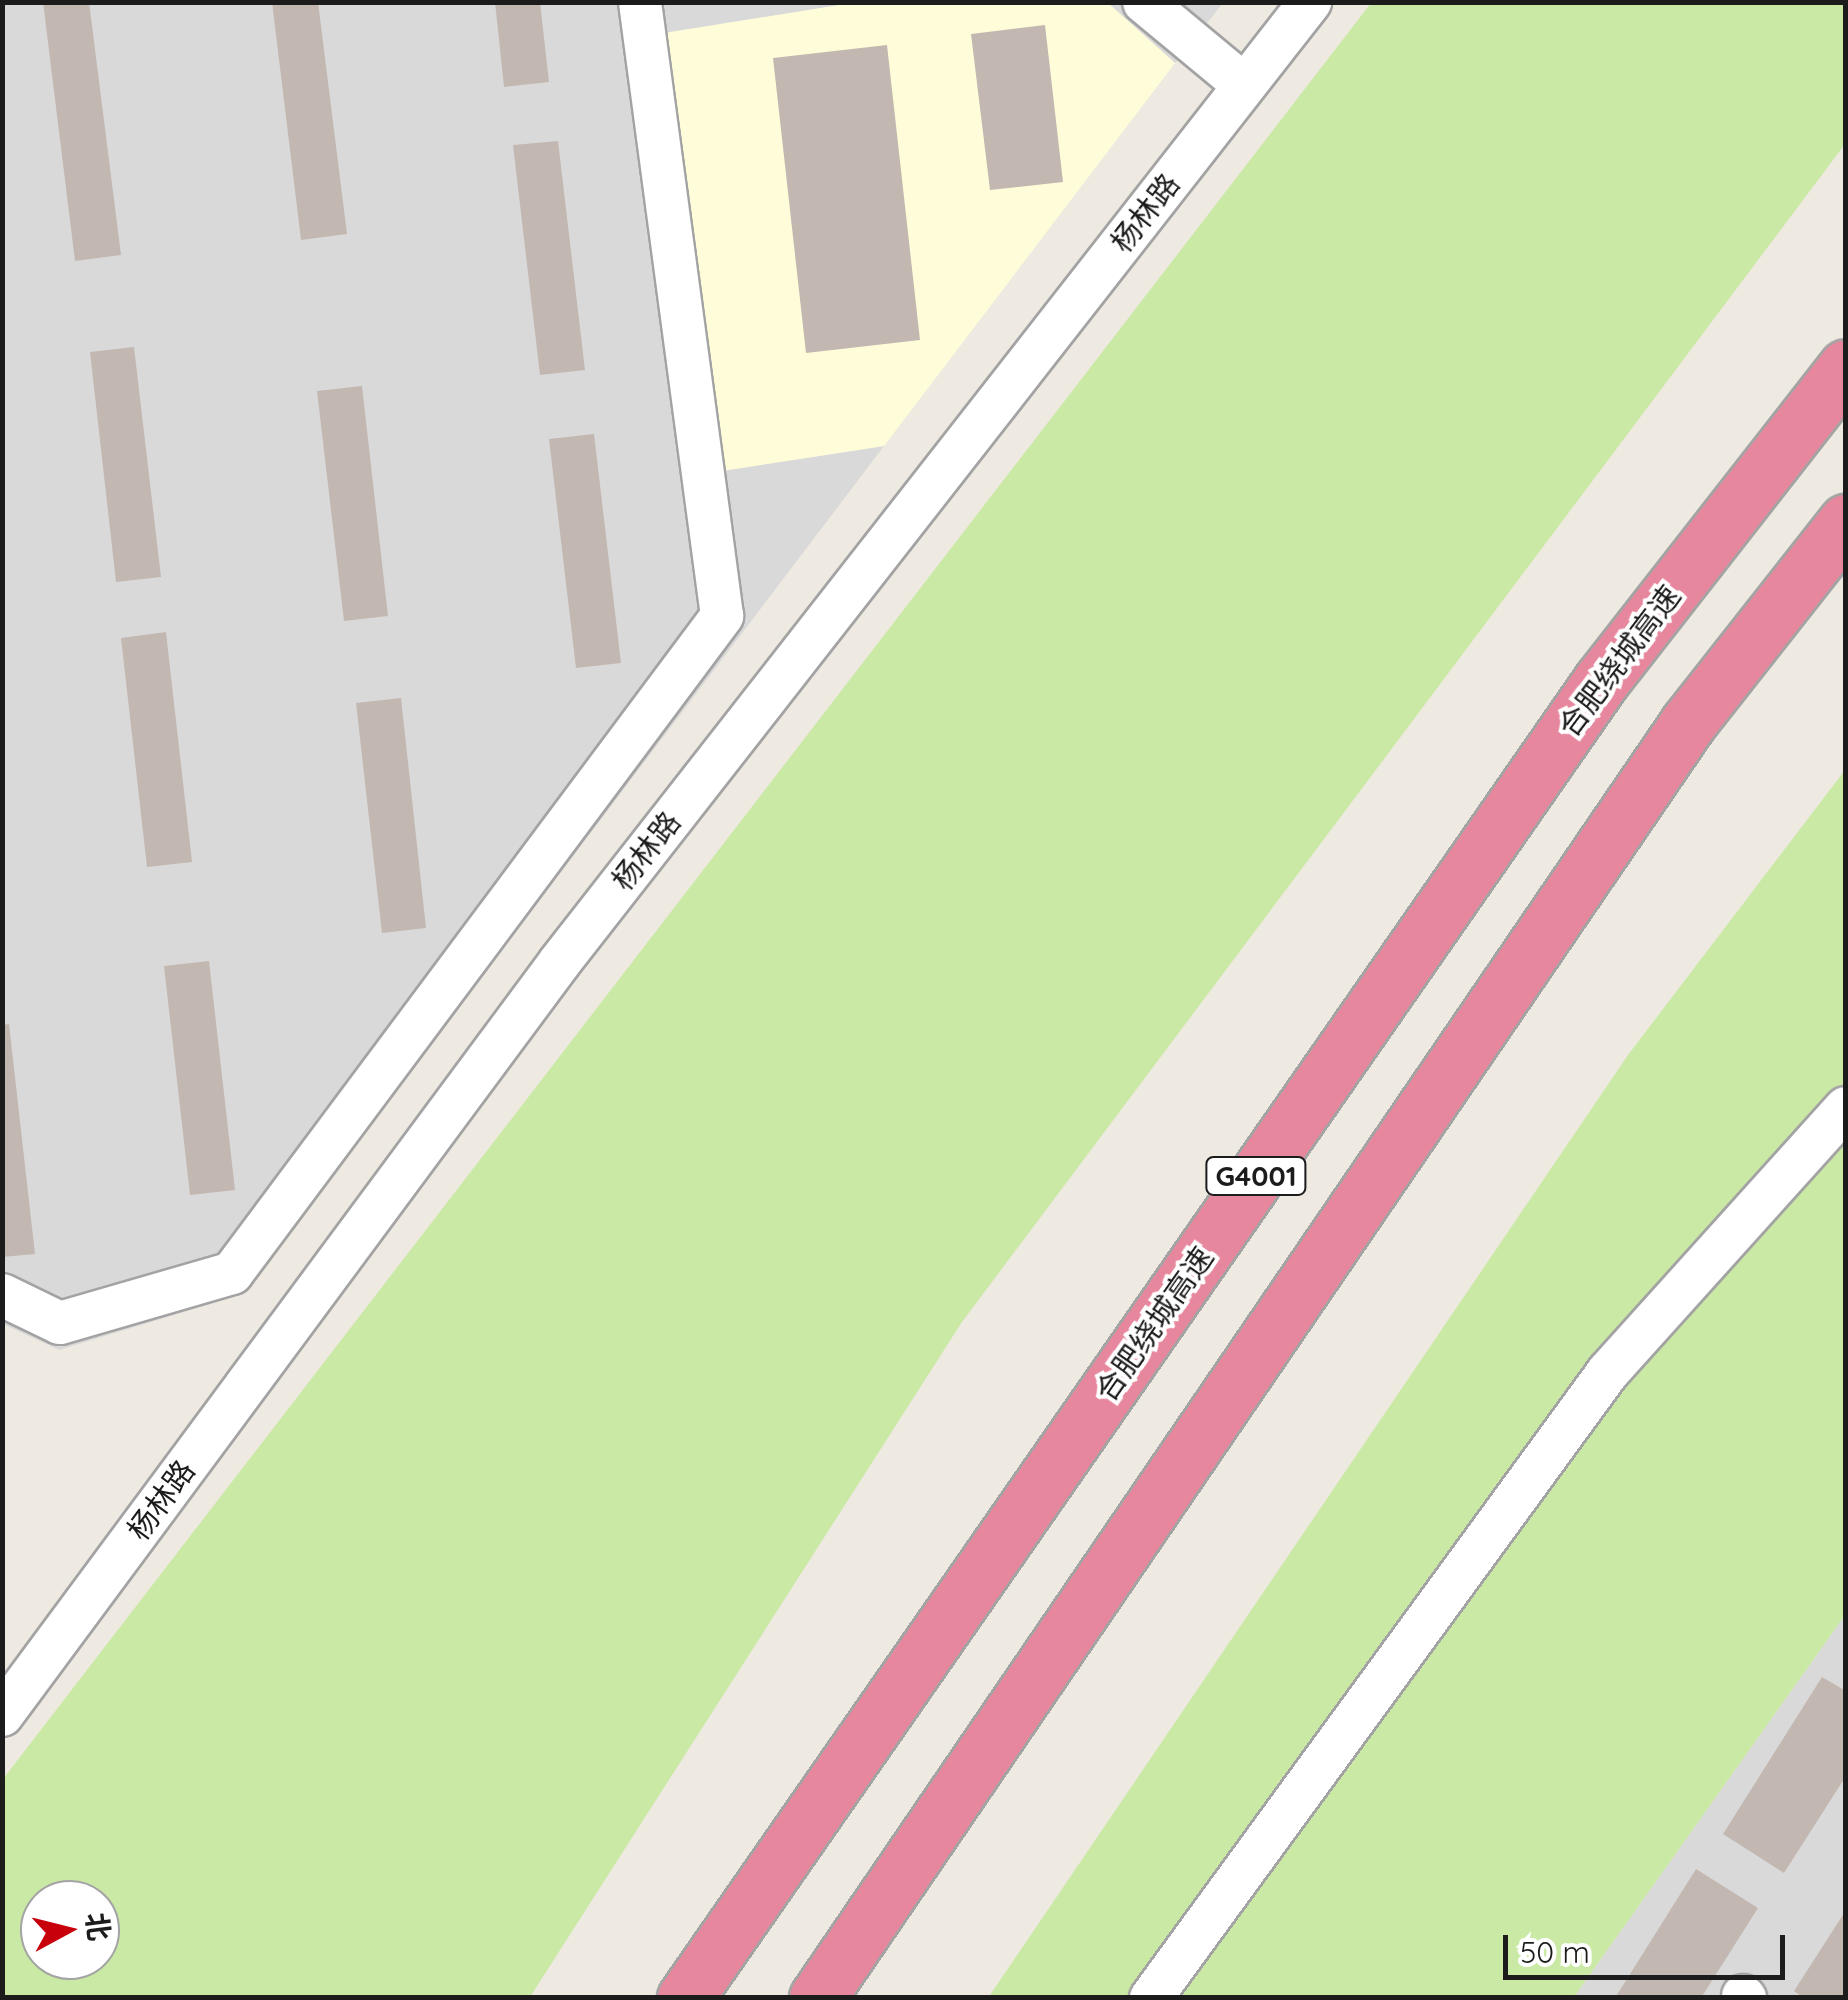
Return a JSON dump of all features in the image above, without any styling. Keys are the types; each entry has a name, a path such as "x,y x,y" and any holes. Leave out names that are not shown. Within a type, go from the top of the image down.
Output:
{"highway":[{"name":"合肥绕城高速","path":"684,1998 1601,681 1846,367"},
{"name":"G4001","path":"817,1998 1688,723 1846,522"}],"street":[{"path":"2,1295 60,1323 232,1272 722,616 640,2"},
{"path":"1144,2 1244,86"},
{"name":"杨林路","path":"2,1715 559,962 1310,2"},
{"path":"1151,1998 1608,1372 1846,1108"}],"shaded area":[{"path":"3,3 852,3 659,34 722,471 884,446 240,1295 59,1350 3,1324"},
{"path":"852,3 1108,3 1175,63 884,446 722,471 658,34"},
{"path":"1108,3 1223,3 1175,63"},
{"path":"1845,1615 1845,1997 1574,1997"}],"green space":[{"path":"1371,3 1845,3 1845,144 962,1322 530,1997 3,1997 3,1779"},
{"path":"1845,770 1845,1615 1574,1997 988,1998 1628,1055"}],"building":[{"path":"43,2 89,2 121,255 75,261"},
{"path":"272,2 318,2 347,234 301,240"},
{"path":"495,2 540,2 549,82 504,87"},
{"path":"1045,25 1063,182 990,190 971,34"},
{"path":"887,45 920,340 806,353 773,58"},
{"path":"558,141 585,370 540,375 513,145"},
{"path":"134,347 161,577 116,582 90,352"},
{"path":"362,386 388,616 344,621 317,391"},
{"path":"594,434 621,663 576,668 549,439"},
{"path":"166,632 192,862 147,867 121,638"},
{"path":"401,698 426,928 382,933 356,703"},
{"path":"209,961 235,1190 190,1195 164,966"},
{"path":"9,1024 35,1254 2,1257 2,1025"},
{"path":"1822,1677 1846,1691 1846,1776 1784,1873 1723,1834"},
{"path":"1696,1869 1758,1908 1701,1998 1615,1998"},
{"path":"1846,1910 1846,1998 1804,1998 1794,1991"}]}
